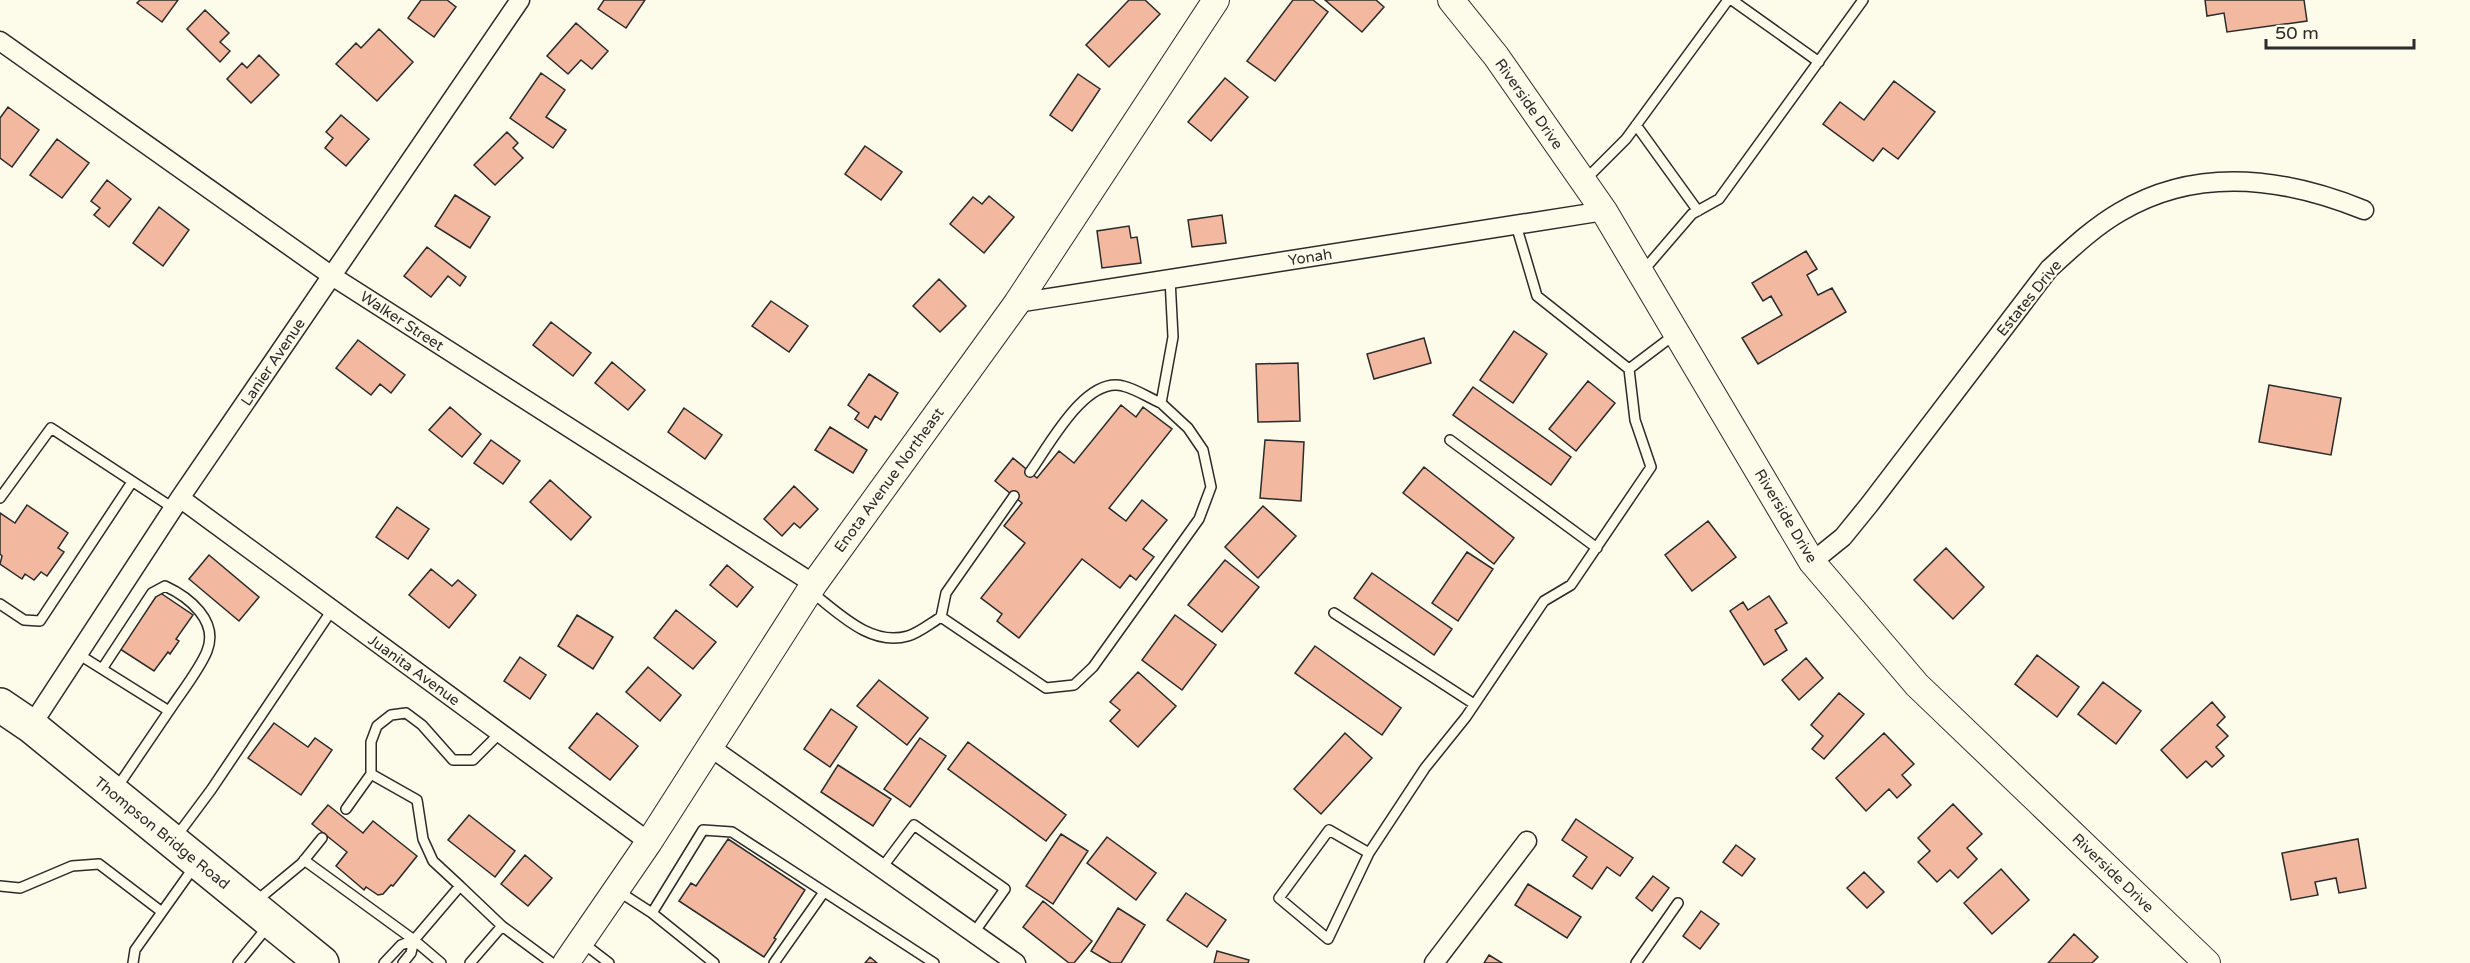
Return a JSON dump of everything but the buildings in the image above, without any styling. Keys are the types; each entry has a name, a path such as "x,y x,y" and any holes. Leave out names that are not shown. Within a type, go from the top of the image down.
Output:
{"highway":[{"name":"Thompson Bridge Road","path":"0,705 31,726 322,963"}],"street":[{"name":"Lanier Avenue","path":"31,726 176,503 520,0"},
{"name":"Enota Avenue Northeast","path":"566,963 649,842 812,588 1017,303 1216,0"},
{"name":"Riverside Drive","path":"1451,0 1496,56 1604,211 1812,562 1917,685 2207,963"},
{"name":"Walker Street","path":"0,41 332,276 812,588"},
{"name":"Estates Drive","path":"1812,562 1843,537 1869,505 2049,269 2084,236 2122,211 2160,194 2202,184 2252,181 2307,190 2330,196 2364,210"},
{"name":"Yonah","path":"1017,303 1604,211"},
{"name":"Juanita Avenue","path":"176,503 332,610 649,842"},
{"path":"710,747 1016,963"},
{"path":"1434,963 1527,841"}],"lane":[{"path":"1583,181 1626,140 1728,0"},
{"path":"1732,0 1819,62"},
{"path":"1641,273 1692,214 1719,199 1863,0"},
{"path":"1636,125 1698,211"},
{"path":"1369,853 1329,830 1279,898 1328,939 1369,853 1425,768 1474,704 1544,601 1571,585 1651,468 1635,420 1629,369 1537,296 1516,225"},
{"path":"1161,403 1173,337 1170,279"},
{"path":"1629,369 1676,334"},
{"path":"941,617 1046,688 1074,685 1093,667 1198,519 1211,487 1203,450 1188,428 1161,403 1122,385 1101,387 1082,400 1030,472"},
{"path":"0,498 51,428 132,482 176,503"},
{"path":"1450,440 1597,548"},
{"path":"0,604 24,620 40,621 132,482"},
{"path":"812,588 867,634 891,639 910,636 941,617 946,593 1014,496"},
{"path":"102,669 152,593 165,586 179,593 202,613 208,629 208,650 113,793"},
{"path":"173,842 211,790 332,610"},
{"path":"1334,613 1474,704"},
{"path":"78,654 169,711"},
{"path":"345,809 371,774 371,742 377,726 391,715 406,713 453,760 473,760 500,733"},
{"path":"371,774 417,800 423,839 433,861 502,926 552,963"},
{"path":"881,869 914,825 1005,889 973,934"},
{"path":"652,913 703,830 732,832 934,963"},
{"path":"238,963 261,913 322,838"},
{"path":"304,860 414,940 441,963"},
{"path":"134,963 135,950 198,862"},
{"path":"0,886 20,888 72,866 99,864 162,912"},
{"path":"403,963 411,953 414,940 460,886"},
{"path":"616,889 652,913 714,963"},
{"path":"774,963 824,892"},
{"path":"1636,963 1678,903"},
{"path":"470,963 502,926"},
{"path":"384,963 401,945 414,940"},
{"path":"581,941 609,963"}]}
